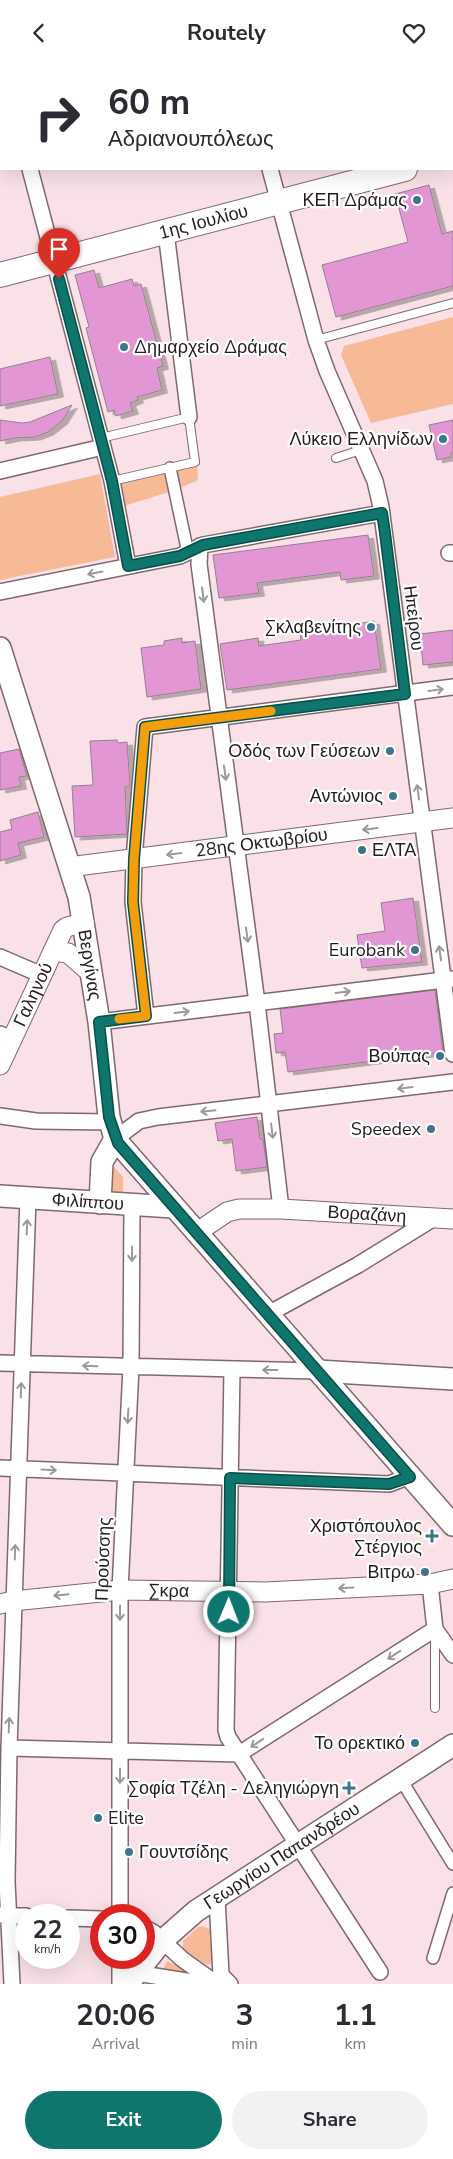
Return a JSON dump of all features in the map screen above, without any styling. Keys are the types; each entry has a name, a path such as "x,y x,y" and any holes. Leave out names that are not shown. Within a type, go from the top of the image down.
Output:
{"main road":[{"name":"1ης Ιουλίου","path":"0,275 401,170"},
{"name":"Βεργίνας","path":"0,648 79,897 99,1022 112,1130"},
{"path":"100,1203 102,1162 112,1130"},
{"path":"112,1130 196,1233 410,1477 446,1509 453,1525"},
{"name":"Φιλίππου","path":"0,1196 174,1207"},
{"path":"318,1371 453,1379"},
{"name":"Γεωργίου Παπανδρέου","path":"128,1980 181,1922 297,1844 453,1745"}],"street":[{"path":"30,170 112,481 128,566"},
{"name":"Ηπείρου","path":"270,170 316,340 376,484 382,513 422,822 448,980 453,1053"},
{"path":"166,232 189,417"},
{"path":"0,471 102,442"},
{"path":"170,468 199,564 257,1003 281,1209"},
{"path":"0,592 128,566 194,550 382,513"},
{"path":"146,1016 134,913 134,859 145,727 453,687"},
{"name":"28ης Οκτωβρίου","path":"69,867 453,818"},
{"name":"Γαληνού","path":"0,1065 6,1037 42,975 63,930 84,922"},
{"name":"Γαληνού","path":"53,951 68,953 91,973"},
{"path":"0,957 42,975"},
{"path":"99,1022 448,980"},
{"path":"0,1116 112,1130 149,1118 453,1082"},
{"path":"12,1984 4,1915 8,1748 6,1603 18,1469 28,1198"},
{"name":"Προύσσης","path":"120,1904 120,1590 130,1367 132,1205"},
{"name":"Βοραζάνη","path":"196,1233 232,1210 281,1209 453,1219"},
{"path":"268,1314 358,1265 434,1218"},
{"path":"0,1363 318,1371"},
{"path":"232,1370 226,1729 228,1737 380,1972"},
{"path":"0,1468 389,1484 410,1477"},
{"name":"Σκρα","path":"6,1603 120,1590 265,1593 430,1584 453,1579"},
{"path":"430,1584 435,1629 453,1655"},
{"path":"8,1748 240,1754 435,1629"},
{"path":"400,1778 453,1864"},
{"path":"433,1958 453,1893"},
{"path":"217,1897 221,1975 230,1984"},
{"path":"155,1936 176,1955 217,1984"},
{"path":"128,1980 205,1984"}],"lane":[{"path":"316,340 453,303"},
{"path":"102,442 189,417 195,462 112,481"},
{"path":"336,459 361,450"},
{"path":"435,1629 435,1708"}],"shaded area":[{"path":"453,317 453,404 371,423 341,355 344,346"},
{"path":"197,466 198,480 178,489 174,471"},
{"path":"165,473 169,492 124,506 120,483"},
{"path":"100,474 115,557 0,580 0,497"},
{"path":"107,1167 114,1167 123,1177 123,1195 106,1194"},
{"path":"203,1926 211,1930 213,1963 207,1965 183,1949 183,1941 198,1927"},
{"path":"167,1961 189,1971 189,1974 162,1971"}],"building":[{"path":"429,185 442,234 453,231 453,286 336,317 322,265 408,242 395,194"},
{"name":"Δημαρχείο Δράμας","path":"94,270 99,288 132,279 134,286 141,284 163,366 157,368 162,390 137,397 138,400 130,403 133,411 116,416 114,410 108,412 86,328 89,327 75,275"},
{"path":"50,357 58,394 0,406 0,369"},
{"path":"72,405 62,421 48,432 35,437 0,441 0,420 22,423 30,422"},
{"name":"Λύκειο Ελληνίδων","path":"453,420 453,453 451,453 451,457 437,460 429,425"},
{"path":"368,535 374,576 341,580 340,572 257,583 259,593 219,598 213,555"},
{"path":"374,621 381,669 227,690 220,644 258,638 259,646 301,640 300,634"},
{"path":"453,630 453,662 423,665 420,634"},
{"path":"182,638 182,643 195,641 201,689 147,697 141,648 164,645 164,641"},
{"path":"117,740 118,743 127,742 130,786 125,787 127,834 75,837 72,786 93,785 90,741"},
{"path":"19,749 27,776 19,777 21,786 0,790 0,753"},
{"path":"38,812 44,837 18,843 21,855 0,861 0,832 12,829 10,820"},
{"path":"413,898 422,962 362,968 357,935 385,931 381,903"},
{"path":"435,990 443,1052 288,1072 285,1052 276,1053 274,1034 283,1033 280,1009"},
{"path":"257,1117 260,1139 263,1139 267,1167 236,1171 232,1139 218,1141 215,1123"}],"slow traffic":[{"path":"119,1019 146,1016 133,902 134,859 145,727 271,711"}],"place":[{"name":"ΚΕΠ Δράμας","path":"417,200"},
{"name":"Δημαρχείο Δράμας","path":"124,347"},
{"name":"Λύκειο Ελληνίδων","path":"443,439"},
{"name":"Σκλαβενίτης","path":"371,627"},
{"name":"Οδός των Γεύσεων","path":"390,751"},
{"name":"Αντώνιος","path":"393,796"},
{"name":"ΕΛΤΑ","path":"362,850"},
{"name":"Eurobank","path":"415,950"},
{"name":"Βούπας","path":"440,1056"},
{"name":"Speedex","path":"431,1129"},
{"name":"Χριστόπουλος Στέργιος","path":"432,1536"},
{"name":"Βιτρω","path":"425,1572"},
{"name":"Το ορεκτικό","path":"415,1743"},
{"name":"Σοφία Τζέλη - Δεληγιώργη","path":"349,1788"},
{"name":"Elite","path":"98,1818"},
{"name":"Γουντσίδης","path":"129,1852"}],"route":[{"path":"59,279 112,481 128,566 180,556 203,545 382,513 385,533 405,694 145,727 134,859 133,902 146,1016 99,1022 109,1117 115,1139 410,1477 389,1484 230,1478 229,1612"}]}
